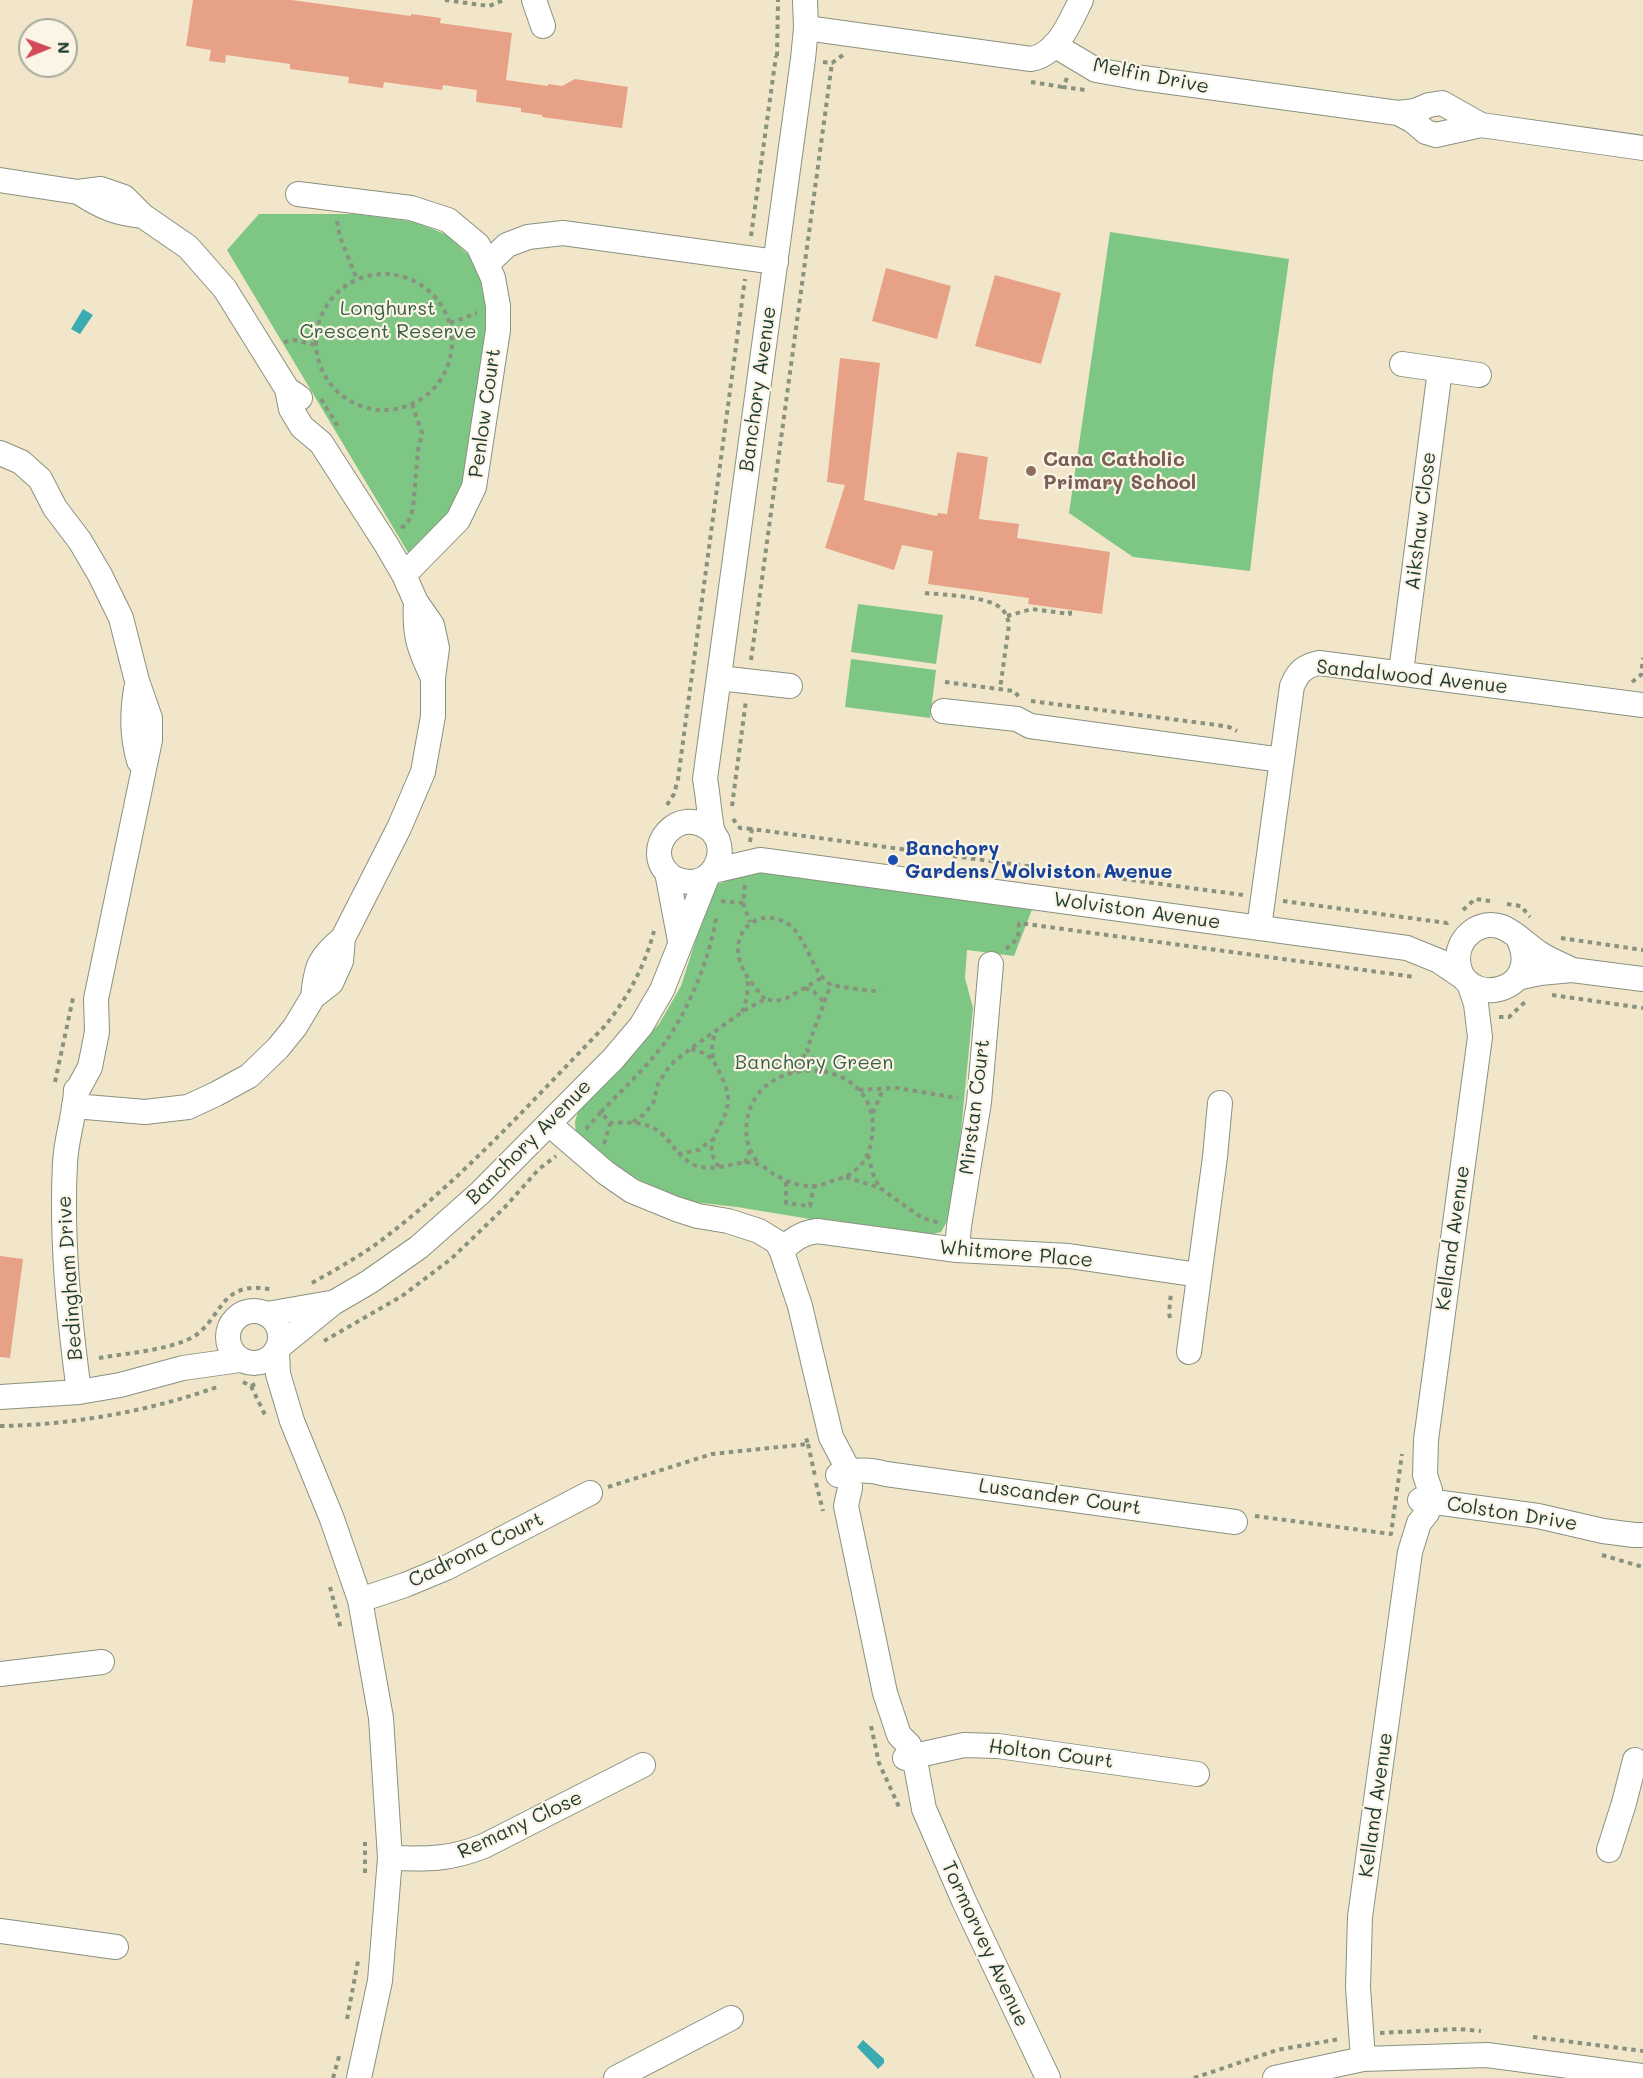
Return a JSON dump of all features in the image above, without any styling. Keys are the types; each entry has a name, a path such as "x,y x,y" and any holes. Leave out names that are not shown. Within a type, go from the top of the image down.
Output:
{"street":[{"path":"534,0 543,26"},
{"name":"Banchory Avenue","path":"714,834 705,779 776,262 806,28 805,0"},
{"path":"806,28 1020,59 1039,57 1047,53 1068,26 1081,0"},
{"name":"Melfin Drive","path":"1054,45 1096,70 1135,77 1398,113 1415,111 1442,103 1481,124 1643,148"},
{"path":"0,180 78,192 101,207 120,214 143,216 188,247 225,289 287,388 304,401 315,419 321,443 412,567 417,602 415,627 420,652 433,678 433,716 423,772 399,828 343,938 325,952 316,971 313,997 279,1048 249,1076 188,1107 145,1112 75,1099"},
{"name":"Penlow Court","path":"298,194 411,208 448,220 478,245 493,278 498,306 498,330 474,487 458,520 412,567"},
{"path":"487,264 507,245 528,237 563,233 776,262"},
{"path":"1402,364 1479,375"},
{"name":"Aikshaw Close","path":"1401,672 1440,370"},
{"name":"Bedingham Drive","path":"0,453 21,462 40,479 55,508 100,575 121,618 137,681 132,713 134,741 142,773 134,822 96,999 81,1029 75,1064 75,1099 65,1160 63,1224 66,1286 79,1392"},
{"name":"Bedingham Drive","path":"0,459 9,474 55,508"},
{"name":"Sandalwood Avenue","path":"1259,928 1292,686 1301,670 1307,665 1319,663 1401,672 1643,705"},
{"path":"719,678 790,686"},
{"path":"943,711 1017,719 1030,726 1282,760"},
{"name":"Banchory Avenue","path":"668,819 705,779"},
{"path":"668,819 704,825 714,834 720,852 718,862 710,874 697,882 676,879 661,863 659,852 668,819"},
{"name":"Wolviston Avenue","path":"714,834 752,859 1407,948 1439,961 1467,980"},
{"name":"Wolviston Avenue","path":"710,874 752,859"},
{"path":"667,872 680,941"},
{"name":"Banchory Avenue","path":"261,1361 333,1303 369,1282 419,1246 480,1193 613,1059 640,1026 662,990 680,941 710,874"},
{"path":"1572,970 1541,954 1500,926 1479,927 1470,932 1459,949 1460,969 1467,980 1485,991 1503,989 1514,981 1540,973 1572,970 1643,979"},
{"name":"Wolviston Avenue","path":"1407,948 1442,943 1470,932"},
{"path":"1514,981 1522,969 1524,958 1518,939"},
{"name":"Mirstan Court","path":"958,1238 979,1102 995,964"},
{"name":"Kelland Avenue","path":"1467,980 1476,1004 1480,1036"},
{"name":"Kelland Avenue","path":"1363,2059 1358,1987 1360,1917 1410,1552 1406,1534 1408,1521 1425,1500 1414,1476 1416,1459 1426,1440 1480,1036 1492,1006 1514,981"},
{"path":"1189,1352 1220,1103"},
{"path":"549,1124 606,1173 632,1191 698,1216 728,1221 769,1236 788,1248 822,1405 823,1441 846,1475 839,1490 837,1507 839,1519 852,1540 885,1693 884,1718 887,1732 894,1745 910,1757"},
{"name":"Whitmore Place","path":"788,1248 833,1232 958,1238 1199,1275"},
{"name":"Banchory Avenue","path":"267,1314 333,1303"},
{"path":"0,1397 79,1392 120,1385 183,1368 261,1361 280,1340 277,1325 267,1314 252,1311 244,1313 183,1368"},
{"path":"229,1328 229,1346 233,1354 261,1361"},
{"path":"261,1361 280,1422 332,1519 360,1600 381,1718 390,1858 380,1981 359,2078"},
{"name":"Luscander Court","path":"846,1475 872,1470 885,1474 1235,1522"},
{"name":"Cadrona Court","path":"360,1600 446,1568 590,1493"},
{"name":"Colston Drive","path":"1425,1500 1538,1516 1603,1531 1643,1534"},
{"name":"Colston Drive","path":"1603,1531 1618,1542 1631,1545 1643,1544"},
{"path":"0,1674 102,1662"},
{"name":"Holton Court","path":"910,1757 964,1745 998,1746 1197,1774"},
{"name":"Tormorvey Avenue","path":"910,1757 907,1786 913,1801 924,1809 964,1901 1048,2078"},
{"path":"1609,1850 1634,1806 1635,1760"},
{"name":"Remany Close","path":"390,1858 440,1859 461,1855 484,1846 643,1765"},
{"path":"0,1931 116,1947"},
{"path":"616,2078 731,2018"},
{"path":"1275,2078 1363,2059 1487,2055 1643,2076"}],"path":[{"path":"445,0 489,6 504,0"},
{"path":"668,819 678,779 776,56"},
{"path":"832,63 731,815 740,828 1263,898"},
{"path":"333,200 340,237 357,279"},
{"path":"379,273 413,280 440,302 450,323 452,342 449,361 441,379 428,394 412,404 391,410 369,408 348,400 332,386 321,367 316,345 318,324 326,305 339,290 357,279 379,273"},
{"path":"284,342 294,340 316,345"},
{"path":"403,527 409,520 413,509 418,450 422,433 412,404"},
{"path":"399,522 403,527 412,567"},
{"path":"925,592 994,604 1003,609 1009,625 1000,689"},
{"path":"1007,616 1032,609 1070,614 1070,610"},
{"path":"945,682 1014,691 1020,699 1217,725 1229,727 1241,733"},
{"path":"750,922 743,903 752,859 752,829"},
{"path":"823,977 787,998 775,1001 765,999 748,977 740,961 738,949 741,934 750,922 766,918 779,920 789,925 801,938 823,977 831,984 880,992"},
{"path":"304,1287 373,1246 410,1218 459,1173 604,1027 621,1006 634,980 651,943 657,920"},
{"path":"995,964 1018,938 1019,923 1423,978"},
{"path":"742,1013 747,998 748,977"},
{"path":"792,1073 800,1064 807,1049 831,984"},
{"path":"804,988 814,992 824,1002"},
{"path":"632,1122 643,1115 653,1104 658,1084 670,1065 765,999"},
{"path":"678,1154 699,1150 712,1140 723,1120 728,1102 726,1086 713,1059 712,1044 715,1032"},
{"path":"690,1049 713,1059"},
{"path":"807,1049 814,1061 827,1072 848,1081 862,1093 873,1113 874,1130 866,1160 854,1172 814,1186 786,1182 758,1164 747,1139 748,1115 758,1093 776,1078 792,1073 827,1072"},
{"path":"859,1090 897,1088 979,1102"},
{"path":"873,1113 883,1089"},
{"path":"604,1144 610,1123"},
{"path":"587,1127 594,1135"},
{"path":"599,1139 612,1151"},
{"path":"712,1140 713,1160 721,1168"},
{"path":"745,1163 750,1149"},
{"path":"868,1154 879,1188"},
{"path":"845,1177 879,1188 922,1218 958,1238"},
{"path":"786,1182 786,1203 810,1206 814,1186"},
{"path":"99,1358 187,1340 202,1330 222,1302 239,1290 252,1287 277,1291"},
{"path":"1160,1290 1171,1292"},
{"path":"261,1361 280,1422"},
{"path":"590,1493 712,1454 808,1444 805,1432"},
{"path":"1235,1522 1247,1515 1391,1534"},
{"path":"330,1585 342,1635"},
{"path":"365,1839 365,1884"},
{"path":"345,2029 359,1956"},
{"path":"333,2078 341,2049"}],"green space":[{"name":"Longhurst Crescent Reserve","path":"259,214 356,214 416,222 447,235 473,259 488,287 489,325 465,487 448,518 409,554 227,250"},
{"path":"1110,232 1289,259 1250,571 1133,557 1069,513"},
{"path":"858,604 943,615 936,664 851,652"},
{"path":"851,659 936,670 930,718 845,707"},
{"name":"Banchory Green","path":"760,869 1033,907 1014,956 967,950 965,978 973,1008 956,1182 949,1218 941,1232 920,1237 693,1202 656,1190 596,1154 576,1135 575,1122 579,1108 659,1024 681,986 713,886"}],"water":[{"path":"83,309 93,315 80,334 71,329"},
{"path":"863,2040 884,2059 884,2063 878,2069 857,2047"}],"building":[{"path":"193,0 291,0 441,18 440,23 512,33 506,80 562,86 575,79 628,87 622,128 542,117 542,115 521,112 521,108 476,102 477,90 443,85 442,90 384,82 383,88 348,83 349,77 290,69 290,64 226,55 225,63 209,61 211,50 186,46"},
{"path":"886,268 951,286 937,339 872,321"},
{"path":"995,275 1061,293 1041,364 975,346"},
{"path":"840,358 880,363 864,500 937,516 938,513 947,514 957,452 988,457 979,519 1019,524 1017,538 1110,552 1102,614 1028,604 1029,598 928,584 933,551 902,545 894,570 825,548 845,485 827,482"},
{"path":"0,1256 23,1259 10,1358 0,1357"}],"place":[{"name":"Cana Catholic Primary School","path":"1031,471"},
{"name":"Banchory Gardens/Wolviston Avenue","path":"893,860"}]}
